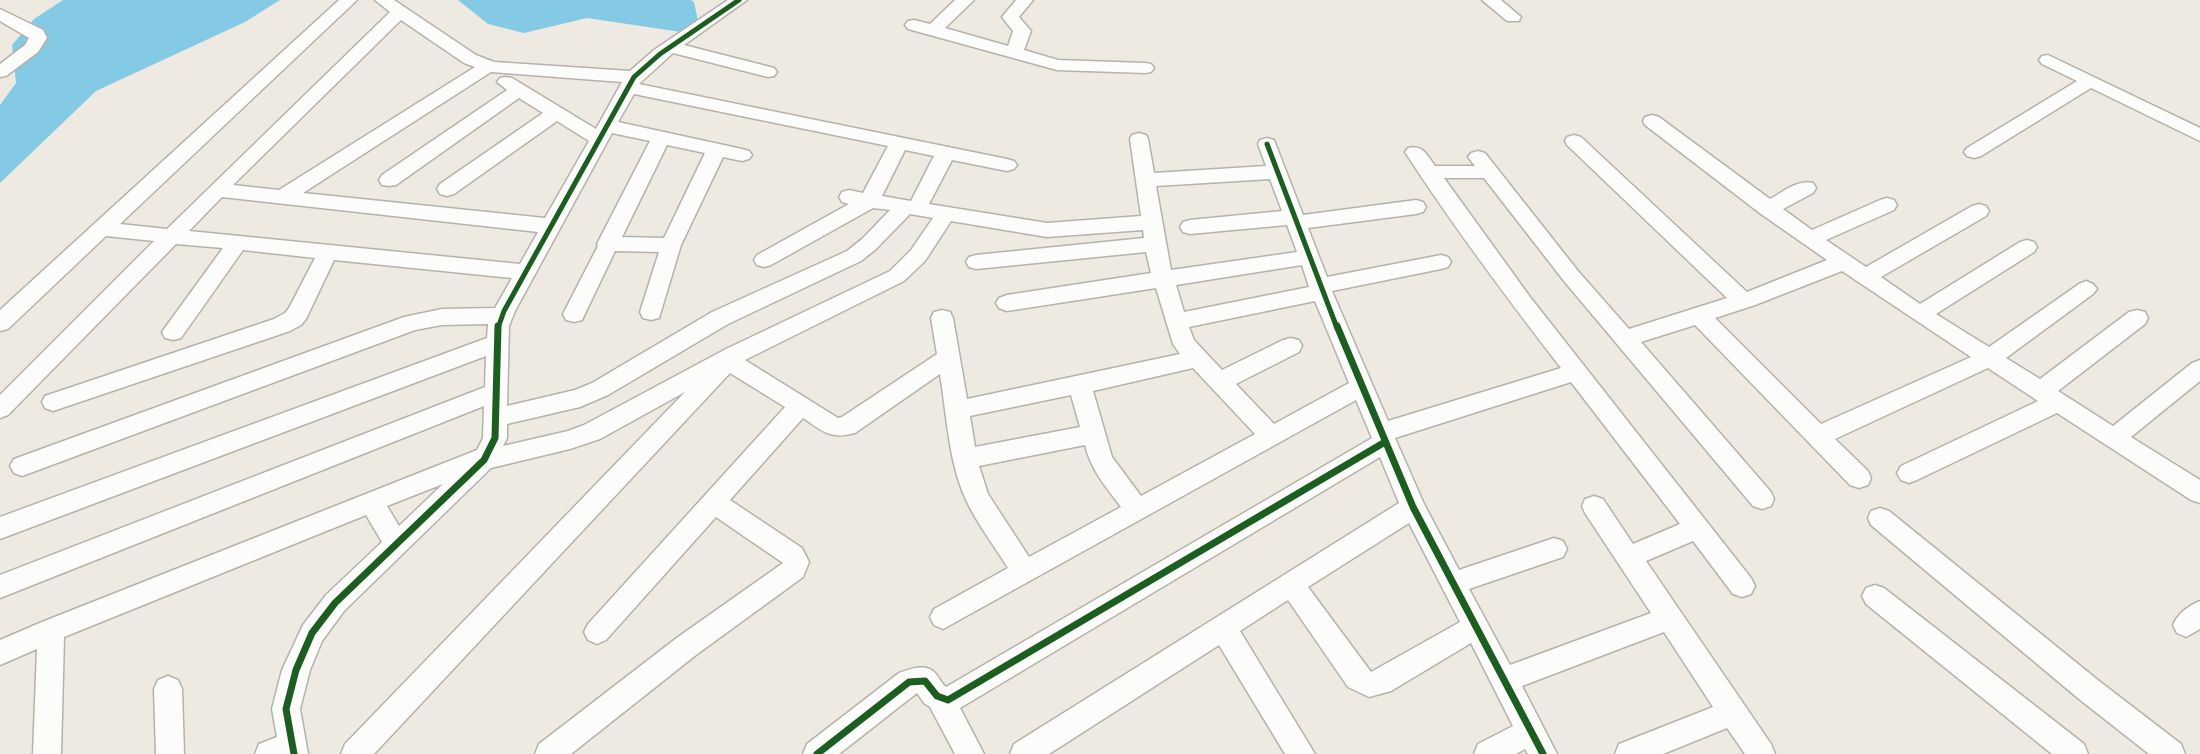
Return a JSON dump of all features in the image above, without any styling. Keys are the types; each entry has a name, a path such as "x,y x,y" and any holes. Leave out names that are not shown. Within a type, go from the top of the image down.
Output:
{"street":[{"path":"0,324 349,0"},
{"path":"383,0 470,59 486,67 556,113 604,133 662,137 742,155"},
{"path":"285,751 286,709 296,670 312,633 335,603 486,458 495,438 498,326 551,226 632,82 645,66 671,46 739,0"},
{"path":"934,30 966,0"},
{"path":"1014,53 1022,31 1010,17 1025,0"},
{"path":"1490,0 1513,17"},
{"path":"0,409 217,190 400,12"},
{"path":"0,14 37,34 38,38 32,48 0,72"},
{"path":"914,25 1057,65 1145,68"},
{"path":"671,46 768,72"},
{"path":"2048,60 2200,135"},
{"path":"281,198 486,67 632,82 899,143 1007,165"},
{"path":"1974,152 2090,81"},
{"path":"389,180 519,90"},
{"path":"446,189 556,113"},
{"path":"1652,120 1768,209 1843,262 1920,314 2199,490"},
{"path":"574,314 607,244 662,137"},
{"path":"1139,139 1155,244 1163,279 1184,344 1271,436"},
{"path":"1574,141 1743,301"},
{"path":"764,260 869,201 899,143"},
{"path":"1268,144 1320,289 1413,507 1537,742 1488,754"},
{"path":"652,312 671,246 717,149"},
{"path":"496,418 561,404 600,389 720,318 854,256 911,208 946,152"},
{"path":"1415,152 1522,302 1742,586"},
{"path":"1429,172 1483,164 1571,276 1762,499"},
{"path":"1145,180 1278,172"},
{"path":"1768,209 1806,188"},
{"path":"217,190 551,226"},
{"path":"849,197 1047,230 1152,222"},
{"path":"1810,239 1887,205"},
{"path":"1190,227 1295,220 1416,207"},
{"path":"1866,276 1979,211"},
{"path":"0,653 51,630 486,458 570,440 592,432 731,358 909,269 945,214"},
{"path":"102,229 526,272"},
{"path":"173,332 238,243"},
{"path":"607,244 671,246"},
{"path":"976,262 1155,244"},
{"path":"1920,314 2027,247"},
{"path":"53,402 293,320 328,252"},
{"path":"1007,303 1309,257"},
{"path":"1176,322 1442,262"},
{"path":"1625,339 1743,301 1843,262"},
{"path":"1818,436 1990,358 2086,289"},
{"path":"22,466 412,322 442,317 502,316"},
{"path":"1698,316 1859,478"},
{"path":"942,318 966,459 978,499 1025,572"},
{"path":"1909,473 2049,396 2137,318"},
{"path":"0,528 498,343"},
{"path":"1219,382 1291,346"},
{"path":"731,358 800,406 835,427 841,428 948,357"},
{"path":"355,754 731,358"},
{"path":"957,410 1197,359"},
{"path":"2114,438 2200,369"},
{"path":"941,700 948,700 1383,438 1576,372"},
{"path":"1080,385 1100,458 1107,471 1138,510"},
{"path":"943,617 1362,386"},
{"path":"0,587 496,392"},
{"path":"597,632 800,406"},
{"path":"966,459 1094,434"},
{"path":"372,502 396,544"},
{"path":"549,754 687,646 794,569 796,562 793,556 714,502"},
{"path":"1594,506 1761,754"},
{"path":"1024,754 1413,507"},
{"path":"1880,518 2089,690 2171,754"},
{"path":"1629,557 1697,528"},
{"path":"1453,583 1554,549"},
{"path":"1292,585 1358,678 1365,684 1374,685 1381,682 1476,626"},
{"path":"1875,596 2074,754"},
{"path":"1504,680 1669,618"},
{"path":"1223,628 1301,754"},
{"path":"47,754 51,630"},
{"path":"817,754 909,682 917,680 925,681 935,696 941,700 970,754"},
{"path":"168,689 170,754"},
{"path":"1629,754 1733,712"}],"water":[{"path":"63,0 280,0 245,22 96,91 0,183 0,105 16,83 12,45 34,19"},
{"path":"458,0 691,0 694,2 701,35 587,18 524,33 488,24"}],"cycle path":[{"path":"294,754 286,709 296,670 312,633 335,603 484,460 495,438 498,326 504,311 634,77 660,54 739,0"},
{"path":"1267,144 1322,292 1413,507 1543,754"},
{"path":"817,754 909,682 925,681 931,691 937,696 948,700 1385,442"}]}
